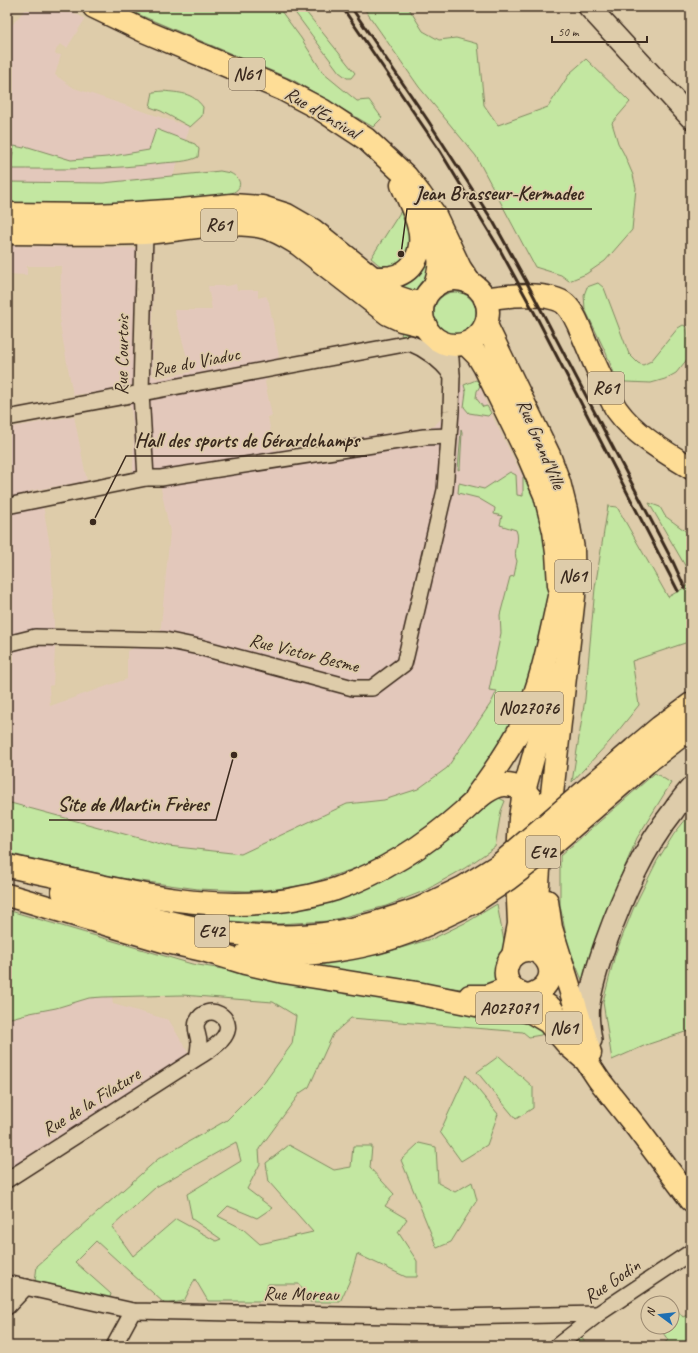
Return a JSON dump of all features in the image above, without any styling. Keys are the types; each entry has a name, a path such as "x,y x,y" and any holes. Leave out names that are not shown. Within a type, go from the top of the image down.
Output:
{"main road":[{"name":"Rue d'Ensival","path":"94,7 144,31 275,86 347,126 376,147 406,176 435,215 460,268 470,283"},
{"path":"589,7 691,118"},
{"name":"Rue d'Ensival","path":"389,161 423,217 439,254 440,269 429,294"},
{"path":"372,278 392,277 405,271 410,267 418,254 420,240 419,228 402,184"},
{"name":"R61","path":"7,214 122,214 232,205 262,207 287,215 304,224 329,242 397,297 412,302 429,294 445,281 463,280 470,283"},
{"name":"R61","path":"7,233 103,234 145,232 230,224 264,228 274,231 298,244 388,314 401,320 426,326"},
{"path":"429,294 422,312 426,326 433,337 456,344 474,340 486,325 488,314 485,298 479,289 470,283"},
{"name":"R61","path":"485,298 506,296 542,296 552,298 566,305 578,325 616,409 622,417 640,434 691,468"},
{"name":"Rue Grand'Ville","path":"486,325 549,455 560,482 573,549 574,596 551,812 538,869 536,913 537,952"},
{"name":"Rue Grand'Ville","path":"456,344 478,356 529,458 546,495 557,553 560,625 548,695 524,791 520,818 518,856 519,924 513,956 508,961 506,968 506,975 520,991"},
{"name":"N027076","path":"7,866 102,887 169,899 233,904 280,901 316,895 369,875 395,862 437,834 469,806 496,769 512,743 524,720 531,702 544,662 559,596"},
{"name":"E42","path":"7,875 171,923 217,932 242,935 286,937 336,932 379,922 425,916 472,903 508,880 542,853 640,756 660,727 691,704"},
{"name":"E42","path":"640,756 691,728"},
{"path":"469,806 491,789 504,785 514,786 524,791 532,798 542,819 546,834"},
{"path":"613,1089 592,1042 589,1004 594,982 623,896 637,868 660,829 691,788"},
{"path":"551,812 547,906 551,928 587,1056"},
{"name":"E42","path":"7,895 163,941 203,950 263,954 301,954 340,950 381,942 408,934 425,916"},
{"path":"203,950 245,963 284,972 417,993"},
{"path":"513,956 524,950 537,952"},
{"name":"N61","path":"537,952 544,956 549,964 550,979 559,1003 598,1080 637,1128 691,1200"},
{"name":"N61","path":"520,991 538,992 544,988 550,979"},
{"name":"N61","path":"520,991 541,1001 551,1008 613,1089 637,1128"},
{"name":"A027071","path":"417,993 453,994 476,997 520,991"},
{"name":"A027071","path":"417,993 486,1007 519,1009 531,1012 548,1022 568,1045 587,1056"}],"street":[{"name":"Rue Courtois","path":"145,232 140,393 146,478"},
{"path":"392,345 401,320"},
{"name":"Rue du Viaduc","path":"7,418 392,345 410,343 420,346 428,351 443,363 452,375"},
{"name":"Rue Victor Besme","path":"7,644 35,637 165,640 199,647 353,688 372,688 404,664 440,517 445,490 449,436 452,375 451,359 456,344"},
{"path":"7,506 146,478 161,478 424,437 449,436"},
{"name":"Rue de la Filature","path":"7,1180 197,1058"},
{"name":"Rue Godin","path":"557,1346 598,1314 691,1252"},
{"name":"Rue Moreau","path":"7,1283 133,1312 452,1317 598,1314"},
{"path":"7,1307 26,1287"},
{"path":"114,1346 133,1312"}],"shaded area":[{"path":"27,7 64,7 85,19 67,48 60,44 56,50 55,54 61,55 55,75 74,88 190,127 173,176 103,183 7,182 7,31"},
{"path":"7,246 154,248 152,375 157,378 191,372 174,310 212,310 208,286 228,286 236,284 237,290 258,290 258,298 266,296 269,302 279,356 265,382 272,416 268,417 274,450 434,426 442,418 444,384 464,385 476,380 479,382 487,406 523,477 523,523 497,691 491,703 447,768 418,789 384,800 347,804 241,854 168,846 7,802 7,428 74,416 87,481 30,491 43,505 51,552 55,649 53,685 49,686 50,706 127,679 127,651 160,636 170,532 160,484 133,472 134,435 131,408 129,406 129,389 73,395 60,325 61,266 27,266 27,275 7,274"},
{"path":"112,997 113,1004 169,1020 190,1056 7,1172 7,1019 56,1008 89,998"}],"green space":[{"path":"121,7 278,7 301,38 323,73 357,101 369,100 382,118 373,127 293,80"},
{"path":"291,7 302,7 355,73 351,78 347,78 339,72"},
{"path":"363,7 408,7 423,31 439,40 456,38 478,44 484,105 498,125 548,107 570,73 586,59 630,102 612,123 618,143 633,175 636,188 632,230 605,261 586,274 569,281 561,275 535,267 476,156 419,87"},
{"path":"163,91 185,94 194,98 203,107 202,116 190,127 161,111 150,107 153,92"},
{"path":"156,129 195,144 199,149 198,157 181,162 124,167 85,169 7,169 7,164 11,164 14,146 24,148 25,146 71,160 107,157 149,150"},
{"path":"220,171 230,173 237,178 240,184 237,190 229,194 160,201 21,204 7,201 7,182 103,183"},
{"path":"401,211 411,237 410,246 403,260 394,266 384,267 379,265 371,258"},
{"path":"434,254 424,288 418,292 394,287 424,257"},
{"path":"598,283 604,288 629,354 638,363 643,365 651,361 678,328 683,325 687,327 688,340 691,342 691,354 676,373 665,379 651,383 621,381 614,373 585,309 584,295 587,287"},
{"path":"451,292 459,292 467,295 473,301 476,313 473,325 467,331 459,334 451,334 443,331 437,325 434,317 434,309 437,301 443,295"},
{"path":"409,331 418,334 440,350 439,352 422,341 402,336 401,334 403,332"},
{"path":"476,380 479,382 480,386 477,391 476,398 483,407 487,406 491,413 488,416 469,413 464,407 466,392 464,385"},
{"path":"461,430 460,469 458,470"},
{"path":"510,472 516,475 517,495 523,496 523,477 531,481 538,501 551,567 549,608 522,712 476,785 431,826 403,845 362,866 305,885 247,891 198,889 119,878 7,853 7,802 168,846 241,854 347,804 384,800 418,789 447,768 491,703 497,691 489,690 501,633 500,615 510,577 514,576 517,561 515,553 518,538 516,530 500,525 502,516 494,514 495,508 478,498 458,493 459,483 484,489"},
{"path":"649,503 660,507 665,516 691,535 691,576"},
{"path":"608,506 617,507 668,597 691,584 691,641 632,661 639,705 610,741 572,782 585,699 595,588"},
{"path":"655,773 671,783 637,838 606,911 587,966 585,987 568,946 560,905 560,856"},
{"path":"489,798 499,798 505,801 501,811 495,847 465,868 424,891 386,906 328,921 277,924 229,921 170,911 122,897 307,903"},
{"path":"691,813 691,1030 646,1045 612,1060 603,1002 615,955 634,907 657,861 674,834"},
{"path":"497,904 505,947 498,984 476,991 407,980 340,972 310,966 381,954 434,938 469,921"},
{"path":"7,910 192,964 535,1020 545,1030 541,1035 529,1037 523,1032 351,1018 333,1034 309,1087 300,1093 259,1149 260,1164 247,1189 272,1208 257,1218 228,1206 218,1216 243,1229 260,1244 313,1232 269,1182 266,1163 289,1145 334,1170 351,1167 353,1146 372,1146 370,1168 394,1194 385,1206 407,1219 398,1232 417,1261 417,1277 406,1277 357,1254 349,1282 340,1302 310,1302 299,1284 268,1284 264,1301 208,1301 195,1279 184,1301 165,1304 96,1241 75,1262 111,1294 107,1306 34,1289 37,1266 158,1159 227,1120 264,1083 292,1044 296,1016 273,1002 182,995 89,998 56,1008 7,1019","holes":["236,1142 241,1161 187,1194 192,1219 221,1239 216,1241 176,1219 133,1256 112,1227 156,1187"]},
{"path":"499,1056 533,1087 533,1108 516,1119 477,1072"},
{"path":"466,1075 498,1114 487,1145 461,1161 440,1132"},
{"path":"419,1143 436,1147 438,1183 455,1192 472,1182 477,1200 451,1242 437,1248 401,1160"},
{"path":"680,1313 683,1317 691,1313 691,1346 661,1346 668,1340 665,1335 680,1335"},
{"path":"581,1337 588,1346 568,1346"}],"railway":[{"path":"342,7 440,151 499,248 534,312 678,591"},
{"path":"351,7 427,119 494,223 527,283 674,564 685,588"}],"place":[{"name":"Jean Brasseur-Kermadec","path":"401,254"},
{"name":"Hall des sports de Gérardchamps","path":"93,522"},
{"name":"Site de Martin Frères","path":"234,755"}]}
